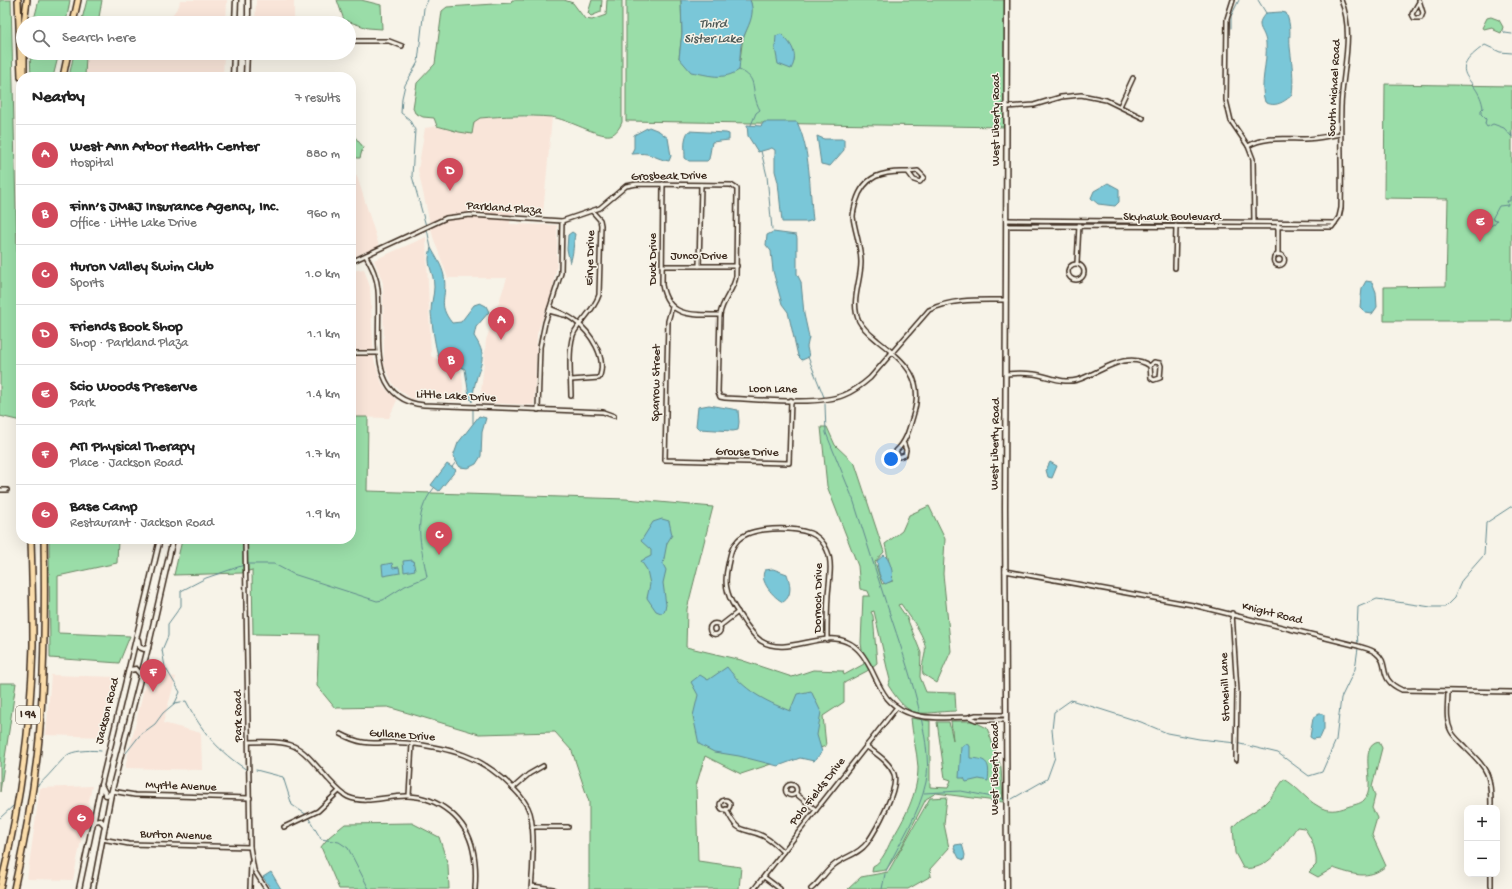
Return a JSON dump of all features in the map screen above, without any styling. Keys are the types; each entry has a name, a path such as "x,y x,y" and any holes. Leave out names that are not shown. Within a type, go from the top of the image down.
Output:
{"highway":[{"path":"18,0 19,16"},
{"path":"25,16 27,0"},
{"path":"75,16 78,0"},
{"path":"79,16 82,0"},
{"path":"20,60 21,72"},
{"path":"24,60 24,72"},
{"path":"64,72 67,60"},
{"name":"I 94","path":"0,889 17,803 31,678 33,646 32,544"},
{"name":"I 94","path":"14,889 28,822 39,739 43,675 44,544"}],"main road":[{"path":"235,16 236,0"},
{"path":"248,0 248,16"},
{"name":"West Liberty Road","path":"1007,0 1005,571 1007,889"},
{"path":"233,72 234,60"},
{"path":"246,72 247,60"},
{"name":"Jackson Road","path":"79,889 101,785 159,544"},
{"name":"Jackson Road","path":"94,889 111,793 148,648 172,544"},
{"path":"138,636 139,647 144,649 148,648"},
{"path":"129,670 136,669 141,675"},
{"path":"101,785 103,792 106,795 111,793"},
{"path":"93,821 100,820 105,826"}],"street":[{"path":"1234,0 1227,19 1226,100 1228,113 1234,127 1248,146 1253,165 1254,226"},
{"name":"South Michael Road","path":"1335,223 1341,213 1342,202 1341,96 1346,17 1341,0"},
{"path":"1419,1 1423,13 1421,18 1414,18 1412,14 1419,1"},
{"path":"356,41 389,41 402,46"},
{"path":"1120,106 1133,78"},
{"path":"1007,107 1034,105 1061,97 1074,95 1102,99 1120,106 1143,118"},
{"path":"1248,146 1255,143 1276,139 1309,139 1341,134"},
{"path":"904,444 906,450 905,455 899,457 896,451 904,444 917,400 916,383 908,367 872,336 860,322 854,302 861,263 853,215 859,192 871,178 889,172 918,171 924,177 920,182 914,180 908,172"},
{"name":"Grosbeak Drive","path":"592,211 609,202 626,186 663,184 731,185"},
{"name":"Duck Drive","path":"663,184 662,290 672,307"},
{"path":"699,266 701,185"},
{"name":"Loon Lane","path":"731,185 737,189 737,266 735,284 721,309 720,315 718,392 720,397 826,400 853,391 870,378 929,310 942,303 957,301 1006,300"},
{"name":"Parkland Plaza","path":"356,260 446,218 464,215 562,221 592,211"},
{"name":"Eirye Drive","path":"571,396 572,341 574,332 595,306 600,288 601,225 600,220 592,211"},
{"name":"Skyhawk Boulevard","path":"1007,220 1176,223 1278,221 1335,223"},
{"path":"538,410 540,347 542,335 561,273 562,221"},
{"path":"1278,221 1278,254"},
{"path":"1078,263 1079,222"},
{"path":"1175,268 1176,223"},
{"name":"Skyhawk Boulevard","path":"1007,226 1176,228 1254,226 1332,227 1335,223"},
{"name":"Little Lake Drive","path":"366,256 375,274 378,289 379,353 381,368 386,383 398,397 406,402 424,405 603,412 614,416"},
{"path":"1078,263 1084,268 1084,274 1080,278 1073,279 1068,275 1068,271 1073,265 1078,263"},
{"name":"Junco Drive","path":"662,266 737,266"},
{"path":"672,307 689,314 720,315"},
{"name":"Sparrow Street","path":"665,460 668,321 672,307"},
{"path":"550,310 574,319 593,340 597,351 600,362 599,378 571,380"},
{"path":"356,353 379,353"},
{"path":"1006,374 1035,374 1069,382 1078,380 1118,362 1140,362 1150,366"},
{"path":"1154,362 1160,363 1160,378 1154,380 1151,378 1150,366 1154,362"},
{"name":"Grouse Drive","path":"665,460 789,463 791,400"},
{"path":"0,490 7,490"},
{"name":"Dornoch Drive","path":"827,640 830,559 824,544 811,533 798,530 762,530 751,532 737,541 731,553 725,580 728,596 755,636 767,644 785,645 827,640 833,639 847,642 860,652 882,690 897,707 912,715 933,717 969,717 976,715 1006,718"},
{"name":"Park Road","path":"245,544 250,847 251,861 254,870 266,889"},
{"name":"Knight Road","path":"1005,571 1147,596 1232,613 1371,650 1380,657 1386,679 1395,687 1402,690 1512,692"},
{"path":"720,626 738,612"},
{"name":"Stonehill Lane","path":"1232,613 1236,691 1236,760"},
{"path":"1448,691 1447,718 1450,730 1485,768 1490,776 1491,805"},
{"name":"Polo Fields Drive","path":"754,889 897,707"},
{"name":"Gullane Drive","path":"341,734 358,742 369,744 399,743 449,750 477,759 502,777 513,788 530,812 532,828 532,887"},
{"path":"249,742 282,742 298,747 305,752 339,791 348,797 357,800 408,796 430,800 438,804 456,817 463,826 474,850 475,889"},
{"path":"408,796 412,744"},
{"path":"811,889 821,881 834,864 858,852 867,843 893,794 894,775 891,768 866,746"},
{"path":"513,788 529,774 544,766"},
{"path":"284,827 318,811 339,791"},
{"name":"Myrtle Avenue","path":"111,793 250,798"},
{"path":"796,793 816,810"},
{"path":"726,809 737,827 744,831 762,836 783,852"},
{"path":"532,828 568,827"},
{"name":"Burton Avenue","path":"102,839 129,844 250,847"},
{"path":"250,889 251,861"},
{"path":"764,877 780,889"},
{"path":"1491,877 1491,886"},
{"path":"532,887 553,889"}],"shaded area":[{"path":"180,0 227,0 226,16 172,16 179,6"},
{"path":"256,0 294,0 294,16 255,16"},
{"path":"86,60 224,60 223,72 85,72"},
{"path":"552,117 543,214 510,214 510,224 557,225 557,265 552,292 537,334 534,405 480,403 486,340 507,278 448,278 433,237 418,170 425,128 437,126 459,132 473,131 474,122 480,118"},
{"path":"356,176 357,176 379,246 356,256"},
{"path":"426,237 431,356 462,372 464,401 412,399 394,386 384,365 383,283 374,260"},
{"path":"364,269 370,287 374,360 383,386 397,400 389,418 356,417 356,270"},
{"path":"148,672 176,677 163,723 201,733 202,770 125,768"},
{"path":"51,675 118,677 104,737 46,735"},
{"path":"92,786 73,880 27,879 40,788"}],"green space":[{"path":"0,0 11,0 16,210 16,420 0,416"},
{"path":"39,0 70,0 67,16 35,16"},
{"path":"87,0 102,0 99,16 83,16"},
{"path":"337,0 361,0 381,5 382,29 368,28 356,24 356,16 343,16"},
{"path":"512,0 564,0 573,3 585,19 592,20 606,15 607,0 622,0 622,122 616,132 610,135 605,135 558,118 507,116 480,118 474,122 472,134 437,126 434,118 423,117 415,113 413,108 417,83 435,64 442,11 447,7 511,3"},
{"path":"592,0 602,0 601,12 591,16 588,13"},
{"path":"626,0 681,0 682,33 679,58 740,60 743,38 752,11 750,0 1005,0 1005,127 626,121"},
{"path":"1491,17 1499,20 1503,27 1501,33 1494,30 1492,27 1482,28 1487,18"},
{"path":"30,60 57,60 54,72 31,72"},
{"path":"73,60 86,60 85,72 70,72"},
{"path":"1385,84 1512,86 1512,321 1384,321 1384,287 1446,286 1448,199 1384,198"},
{"path":"356,138 363,147 360,158 357,158"},
{"path":"356,417 368,417 367,491 626,499 713,507 687,609 686,647 741,660 792,677 813,670 843,671 844,675 864,664 861,643 863,596 870,596 868,591 860,589 858,566 827,486 821,427 827,427 835,445 855,464 884,552 875,562 882,584 893,581 885,544 902,531 909,515 929,506 945,539 943,574 951,651 937,683 923,674 922,667 925,645 915,624 901,604 898,605 907,618 921,653 920,677 926,692 955,693 956,711 917,713 903,705 896,697 888,685 890,680 874,611 871,612 873,616 877,663 867,671 844,683 844,702 823,716 826,746 741,774 705,756 696,786 698,861 741,867 739,889 589,889 589,802 572,751 555,732 479,734 388,707 335,708 317,686 319,635 253,634 252,570 242,573 174,575 181,544 356,544"},
{"path":"49,544 118,544 117,563 58,576 58,633 130,636 119,663 50,658"},
{"path":"0,683 16,683 0,792"},
{"path":"911,718 930,721 930,787 948,788 951,780 945,778 937,722 949,722 953,740 951,721 973,721 987,728 1001,767 1003,802 936,793 926,799 901,848 886,870 872,872 873,866 879,862 884,855 901,824 916,787 918,767"},
{"path":"1379,742 1382,748 1372,787 1375,796 1372,808 1377,818 1372,835 1386,866 1379,871 1366,875 1353,874 1333,868 1318,877 1309,872 1316,865 1316,855 1312,841 1304,828 1297,827 1281,849 1267,862 1252,868 1243,868 1235,853 1233,827 1240,820 1267,801 1284,779 1321,808 1336,810 1359,803 1364,800 1368,794 1369,751 1372,745"},
{"path":"947,797 944,824 949,848 930,869 931,876 908,889 848,889 861,877 888,872 930,798"},
{"path":"412,823 439,837 448,865 449,889 339,889 321,847 329,837 345,824"}],"water":[{"name":"Third Sister Lake","path":"681,0 750,0 752,12 750,23 741,45 739,70 727,75 710,76 691,72 679,58 682,33"},
{"path":"1266,13 1286,13 1290,26 1293,89 1292,95 1283,102 1269,104 1265,102 1263,95 1266,43 1260,22"},
{"path":"781,34 793,50 794,59 791,69 778,64 775,48 776,36"},
{"path":"764,122 797,122 802,133 807,157 813,220 807,222 782,222 778,182 775,171 775,150 772,148 758,152 748,136 747,125 761,126"},
{"path":"649,127 659,131 668,138 671,156 669,161 647,154 631,154 634,148 634,135"},
{"path":"689,131 726,133 729,134 729,140 712,142 709,159 707,161 689,161 685,158 685,140"},
{"path":"817,136 824,139 844,139 844,150 830,166 821,164"},
{"path":"1108,183 1119,189 1119,202 1115,206 1098,204 1091,198 1094,191"},
{"path":"572,232 575,234 570,263 567,249 568,235"},
{"path":"773,232 796,235 797,238 797,274 801,282 804,314 809,337 807,347 809,357 802,360 798,356 788,312 782,304 773,271 771,251 766,245 767,235"},
{"path":"431,248 443,272 445,284 443,305 447,316 452,323 461,322 474,305 480,303 486,306 489,312 476,327 474,336 481,348 482,358 475,383 472,402 469,396 465,369 448,364 442,361 438,356 431,311 434,281 429,264 429,254"},
{"path":"1366,281 1372,282 1376,292 1377,307 1372,314 1366,313 1360,307 1362,288"},
{"path":"709,405 738,410 738,430 699,429 696,426 698,407"},
{"path":"479,416 486,418 482,432 481,456 476,464 468,468 460,467 453,457 458,443"},
{"path":"1050,462 1057,466 1052,478 1048,477 1046,470"},
{"path":"447,464 456,470 439,491 431,485"},
{"path":"662,519 669,521 672,535 667,543 663,564 666,570 663,583 666,605 664,612 661,613 656,611 647,598 650,584 647,570 641,561 651,556 651,550 641,541 653,522"},
{"path":"884,555 890,563 892,575 892,581 885,584 878,571 877,561"},
{"path":"413,560 415,570 404,572 403,561"},
{"path":"392,563 393,568 399,567 400,573 383,576 382,565"},
{"path":"773,569 787,574 790,589 788,596 783,602 775,597 765,583 763,574 765,570"},
{"path":"727,667 748,689 755,694 790,711 797,694 811,691 821,712 817,735 822,752 814,761 800,758 778,766 739,756 714,752 699,744 693,716 698,695 691,682 700,675 708,680"},
{"path":"1319,714 1324,715 1324,729 1320,738 1313,739 1310,737 1313,718"},
{"path":"966,744 970,746 970,758 981,759 988,766 988,781 979,779 966,782 964,778 959,778 961,747"},
{"path":"962,844 965,855 964,860 959,858 954,848 955,845"},
{"path":"271,872 281,889 271,889 263,877"}],"waterway":[{"path":"426,226 412,176 415,130 409,119 401,113 405,85 418,62 424,8 428,0"},
{"path":"1231,28 1231,16 1239,0"},
{"path":"1258,0 1266,13"},
{"path":"1503,30 1505,33 1512,34"},
{"path":"1511,132 1512,137 1504,128 1493,124 1487,127 1485,124 1486,119 1481,114 1481,110 1483,108 1480,97 1466,76 1464,70 1466,63 1472,55 1485,45 1500,52 1512,53"},
{"path":"739,70 750,77 760,110 756,113 751,125"},
{"path":"761,151 767,176 772,229"},
{"path":"1488,227 1494,224 1497,220 1492,219 1499,206 1508,205 1507,201 1510,201 1510,197 1512,195"},
{"path":"427,229 431,248"},
{"path":"808,357 824,397"},
{"path":"825,404 826,433 853,499 886,603"},
{"path":"473,409 473,423"},
{"path":"452,467 456,462"},
{"path":"247,564 274,564 293,574 377,601 383,600 405,586 427,577 421,542 420,520 422,509 434,488"},
{"path":"1358,645 1358,607 1377,599 1431,607 1445,607 1454,598 1462,580 1484,555 1486,523 1512,506"},
{"path":"126,753 140,735 155,724 163,713 175,703 180,692 165,667 162,650 168,636 168,624 181,606 181,591 206,578 244,565"},
{"path":"886,871 919,806 926,782 927,764 926,743 915,694 887,605"},
{"path":"1012,799 1047,779 1055,757 1052,730 1054,712 1071,700 1141,722 1167,733 1199,739 1236,743 1278,753 1309,776 1322,772 1336,740 1341,698 1355,669 1358,648"},
{"path":"175,703 186,701 198,722 219,748 227,756 247,770"},
{"path":"37,786 69,754 89,750 101,751"},
{"path":"256,770 283,777 292,805 307,815"},
{"path":"924,793 961,791 1003,799"},
{"path":"0,818 13,806"},
{"path":"308,817 321,839 339,842 348,848 369,889"},
{"path":"882,889 885,874"}],"place":[{"name":"Friends Book Shop","path":"450,191"},
{"name":"Scio Woods Preserve","path":"1480,242"},
{"name":"West Ann Arbor Health Center","path":"501,340"},
{"name":"Finn’s JM&J Insurance Agency, Inc.","path":"451,380"},
{"name":"Huron Valley Swim Club","path":"439,555"},
{"name":"ATI Physical Therapy","path":"153,692"},
{"name":"Base Camp","path":"81,838"}]}
